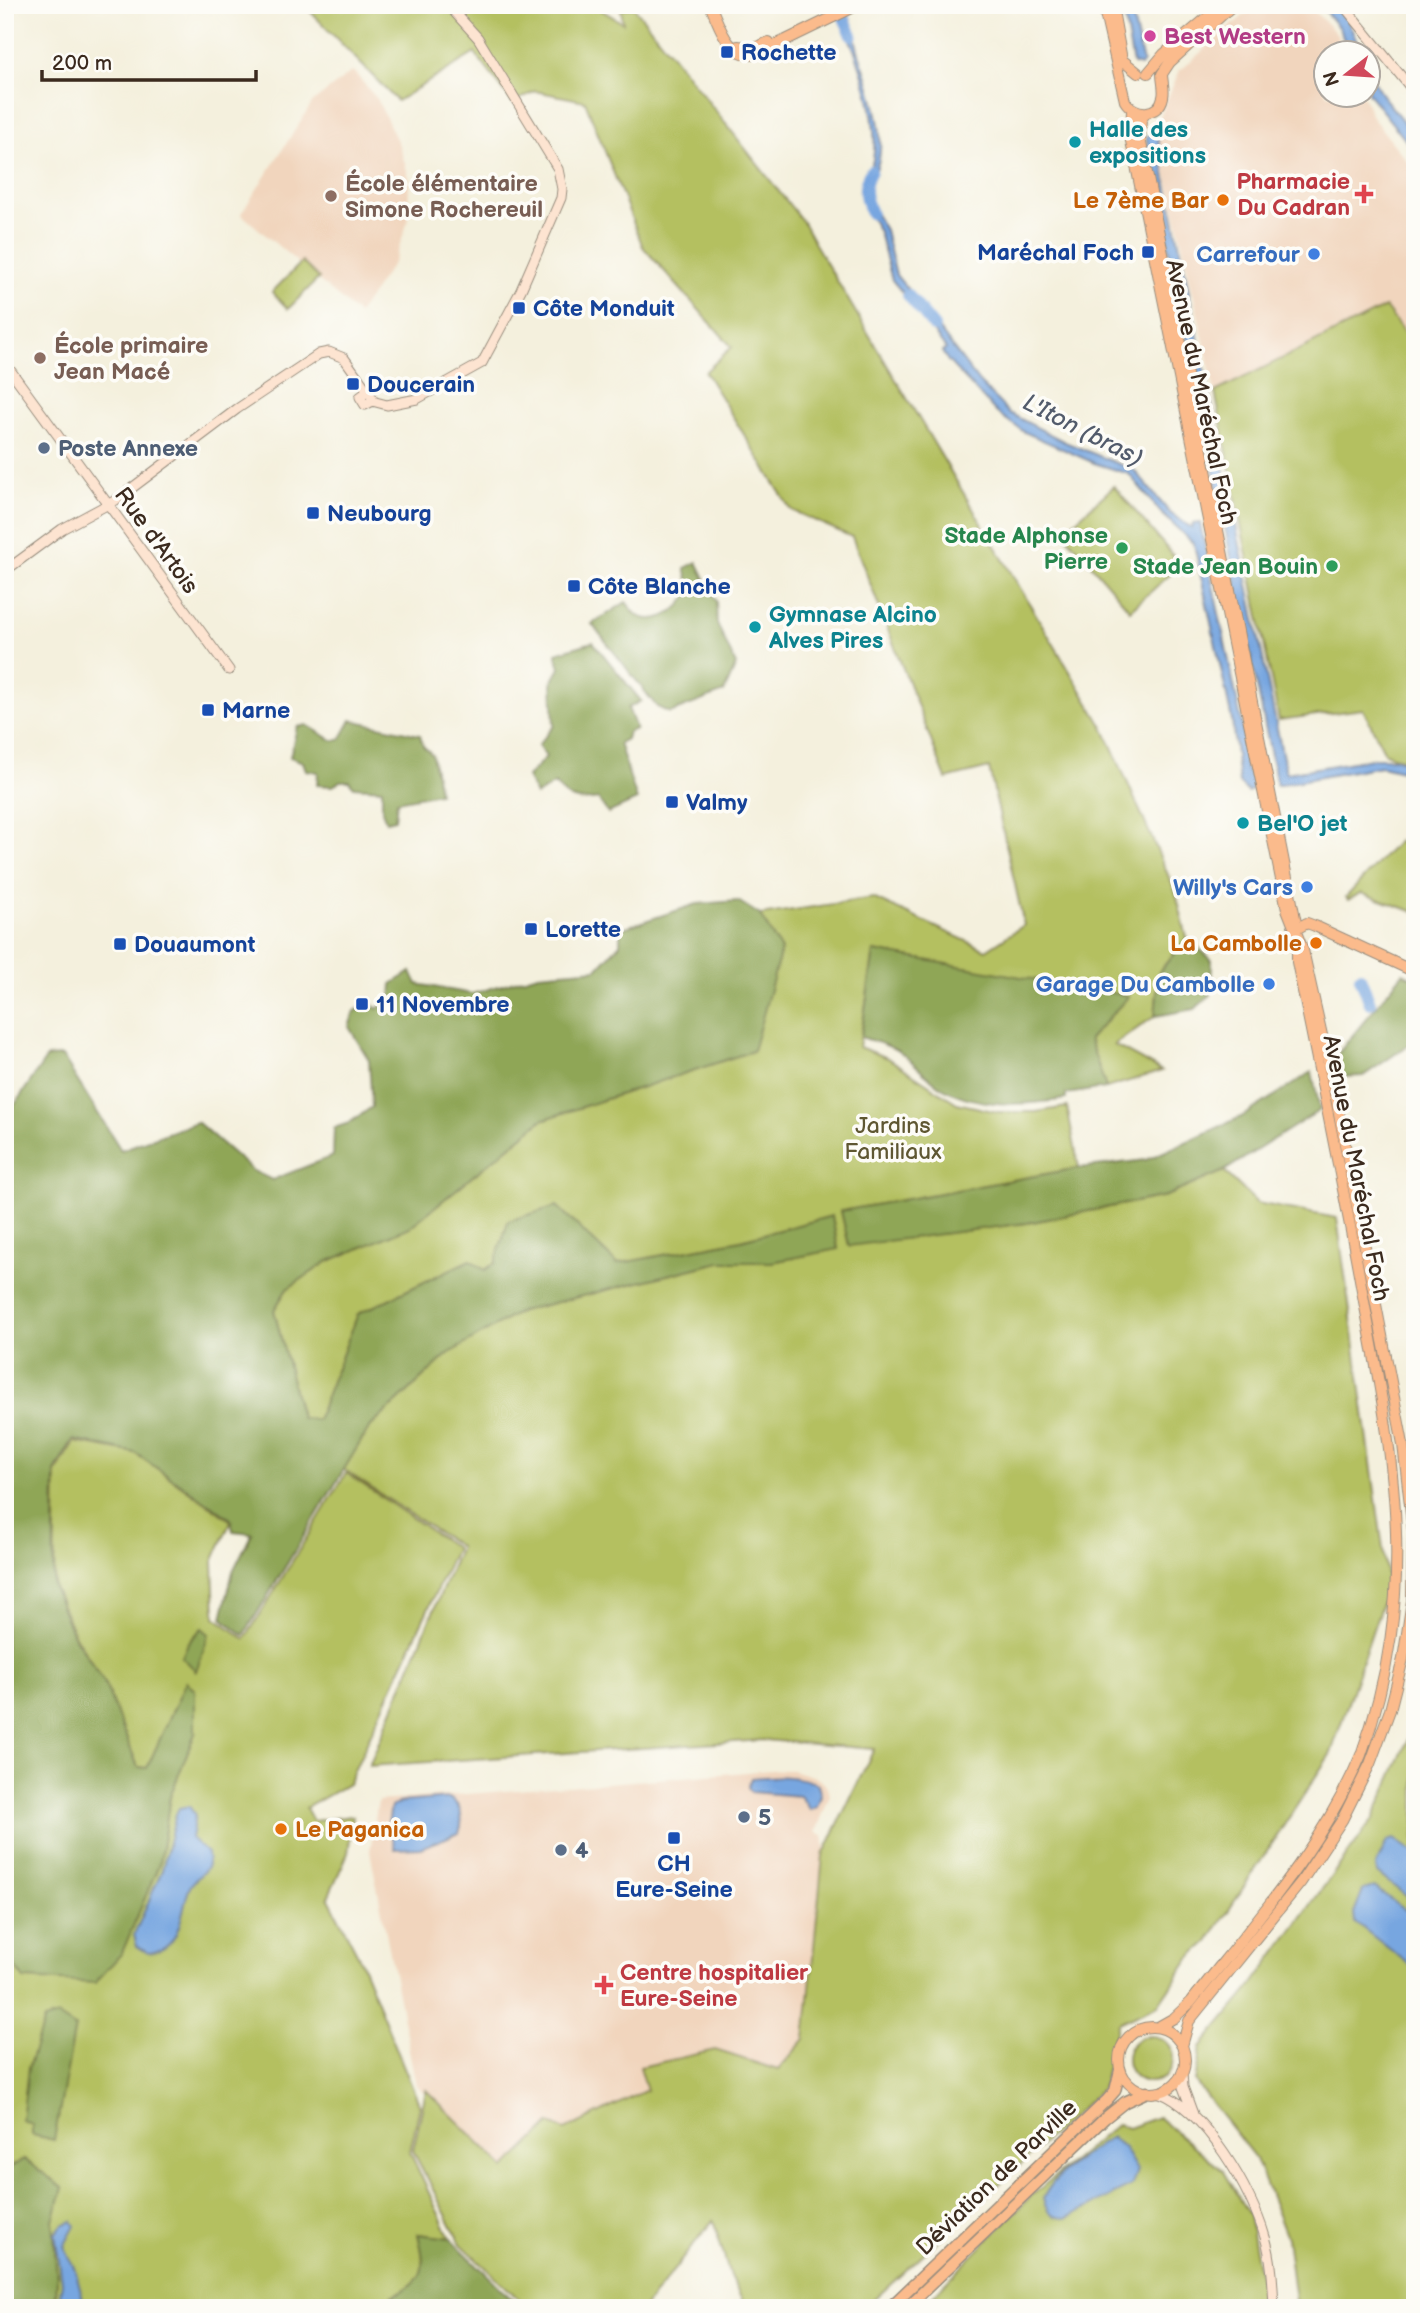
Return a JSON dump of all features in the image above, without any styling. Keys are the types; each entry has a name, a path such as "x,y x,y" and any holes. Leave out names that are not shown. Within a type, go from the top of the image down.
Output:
{"highway":[{"name":"Déviation de Parville","path":"889,2308 1107,2100 1115,2091 1120,2070"},
{"name":"Déviation de Parville","path":"906,2308 1105,2118 1125,2102 1152,2092"}],"main road":[{"path":"710,5 730,48 739,54 755,55 858,5"},
{"path":"1103,5 1125,101 1132,109 1146,113 1161,103 1162,74 1170,62 1233,5"},
{"path":"1112,5 1122,60 1127,67 1158,79 1163,88"},
{"path":"1123,90 1128,79 1143,73 1222,5"},
{"name":"Avenue du Maréchal Foch","path":"1132,109 1130,141 1287,906 1297,929 1340,1118 1403,1444 1413,1531 1412,1601 1399,1675 1364,1778 1329,1842 1301,1882 1189,2021 1182,2046"},
{"name":"Avenue du Maréchal Foch","path":"1146,113 1141,119 1140,138 1295,907 1297,962 1392,1455 1401,1532 1398,1609 1387,1675 1362,1753 1328,1820 1294,1872 1191,2002 1174,2018 1158,2027"},
{"path":"1297,929 1307,923 1415,972"},
{"path":"1158,2027 1172,2034 1182,2046 1185,2062 1182,2072 1172,2086 1152,2092 1130,2085 1120,2070 1119,2053 1126,2039 1139,2029 1158,2027"}],"street":[{"path":"5,571 62,529 116,500 254,397 297,372 311,358 329,352 344,358 370,396 387,405 417,399 482,363 521,290 561,198 562,189 558,169 478,38 448,5"},
{"path":"1343,5 1415,93"},
{"name":"Rue d'Artois","path":"5,363 229,670"},
{"path":"1182,2072 1183,2087 1195,2119"},
{"path":"1152,2092 1177,2102 1195,2119 1234,2171 1257,2212 1267,2241 1274,2308"}],"shaded area":[{"path":"1256,5 1308,5 1337,34 1339,38 1312,38 1312,108 1368,108 1372,117 1415,171 1415,347 1384,307 1215,392 1156,126 1179,71"},
{"name":"École élémentaire Simone Rochereuil","path":"353,71 377,99 399,145 409,177 408,221 394,262 358,314 241,214 313,102"},
{"name":"Centre hospitalier Eure-Seine","path":"792,1770 815,1777 825,1783 830,1795 816,1832 823,1835 827,1868 805,2039 631,2289 416,2085 370,1851 378,1801"}],"green space":[{"name":"Jardins Familiaux","path":"304,5 567,5 598,8 623,23 621,9 634,7 803,222 1103,727 1176,893 1187,938 1159,972 1155,1016 1114,1045 1162,1071 1106,1088 1089,1039 1128,997 874,951 859,1047 888,1058 957,1103 998,1112 1036,1112 1067,1107 1079,1168 841,1211 849,1245 1027,1223 1166,1196 1224,1171 1257,1203 1337,1218 1388,1585 1331,1753 1208,1942 1190,1958 1158,2005 1118,2023 1102,2089 865,2308 746,2308 730,2276 713,2220 644,2308 528,2308 461,2244 413,2151 426,2090 505,2168 550,2124 565,2130 647,2090 640,2067 715,2050 778,2070 805,2039 823,1855 874,1749 764,1740 369,1766 460,1547 343,1469 369,1428 448,1354 521,1311 720,1262 772,1262 838,1249 832,1216 741,1240 617,1264 594,1245 495,1263 485,1270 470,1260 358,1314 317,1420 301,1418 274,1310 287,1289 327,1262 410,1227 542,1120 752,1051 781,950 760,915 873,898 986,950 1024,925 989,768 946,779 852,537 791,510 705,372 732,347 643,247 585,101 535,91 513,103 475,53 397,101"},
{"path":"302,262 319,278 288,309 272,292"},
{"path":"1385,307 1415,347 1415,764 1385,753 1363,709 1279,720 1215,392"},
{"name":"Stade Alphonse Pierre","path":"1114,486 1181,565 1130,610 1063,532"},
{"path":"697,562 716,601 717,624 736,665 724,692 670,713 657,707 592,624 626,602 635,614 643,618 658,618 673,611 688,593 689,583 685,568"},
{"path":"593,642 641,701 628,708 636,729 628,732 626,739 619,743 637,800 608,813 598,799 574,799 564,794 555,784 536,795 527,777 546,757 538,745 554,726 552,682 560,668 556,653"},
{"path":"351,720 420,735 423,746 432,754 439,793 397,801 395,819 386,821 382,811 382,789 354,787 349,781 340,781 333,786 317,785 318,772 306,770 303,762 290,757 297,727 307,725 332,740 340,740"},
{"path":"1398,841 1415,853 1415,912 1361,893 1348,900 1346,897"},
{"path":"738,901 760,915 781,950 753,1051 542,1120 410,1227 327,1262 287,1289 274,1310 301,1418 317,1420 358,1314 470,1260 485,1270 495,1263 508,1221 557,1206 617,1264 741,1240 832,1216 838,1249 772,1262 720,1262 521,1311 448,1354 369,1428 244,1635 222,1618 233,1571 252,1533 233,1531 231,1519 135,1453 73,1440 55,1471 53,1586 73,1635 104,1682 138,1767 147,1768 186,1681 195,1690 195,1733 170,1797 160,1862 122,1953 95,1983 24,1979 5,1954 5,1119 47,1057 62,1056 121,1150 197,1122 253,1171 272,1180 333,1156 334,1128 349,1123 372,1107 369,1060 349,1027 354,1012 370,1002 377,1009 391,998 392,984 411,972 417,984 472,994 538,974 597,969 620,944 620,929 697,904"},
{"path":"1187,938 1212,960 1211,994 1195,1009 1155,1016 1159,972"},
{"path":"874,951 1129,996 1089,1039 1106,1088 1066,1094 1066,1099 1004,1104 972,1099 943,1088 896,1050 861,1037"},
{"path":"1403,973 1415,979 1415,1035 1410,1044 1363,1076 1341,1077 1336,1056"},
{"path":"1312,1072 1320,1110 1224,1171 1166,1196 1027,1223 849,1246 841,1211 1079,1168 1146,1160 1241,1117"},
{"path":"74,1442 135,1453 231,1521 213,1562 215,1617 245,1639 346,1473 456,1548 348,1784 306,1808 313,1821 353,1816 348,1853 328,1897 358,1955 420,2106 410,2152 450,2238 418,2234 423,2256 421,2272 412,2285 392,2296 403,2308 55,2308 57,2280 53,2220 63,2188 24,2159 5,2171 5,1954 25,1979 160,1862 170,1797 195,1733 147,1768 138,1767 104,1682 75,1636 54,1587 56,1473"},
{"path":"202,1628 209,1634 196,1671 182,1657 188,1643"},
{"path":"1415,1723 1415,2303 1413,2308 1296,2308 1287,2238 1256,2159 1195,2082 1201,2047 1250,1988 1373,1819"},
{"path":"58,2016 75,2027 54,2140 32,2135 32,2124 22,2121 28,2068 44,2020"},
{"path":"1150,2036 1166,2043 1173,2059 1166,2075 1150,2082 1134,2075 1127,2059 1134,2043"},
{"path":"1158,2117 1222,2170 1249,2215 1265,2308 921,2308 1030,2197 1117,2124 1128,2128"},
{"path":"24,2159 63,2188 53,2220 57,2280 55,2308 5,2308 5,2171"},
{"path":"418,2234 450,2238 521,2308 403,2308 392,2296 412,2285 421,2272 423,2256"}],"water":[{"path":"1122,5 1130,5 1143,63 1140,66 1133,64"},
{"path":"1320,5 1335,5 1348,21 1356,38 1343,38 1339,28"},
{"path":"850,18 871,88 879,126 878,163 872,178 860,190 873,160 874,127 862,71 842,23"},
{"path":"1382,95 1415,136 1415,152 1380,108"},
{"path":"1156,129 1286,773 1377,758 1394,758 1415,765 1415,774 1381,766 1277,785 1146,137"},
{"path":"866,197 885,230 896,275 922,307 916,309 892,280 879,232 862,201"},
{"path":"928,315 979,382 1009,413 1065,442 1134,470 1170,513 1192,528 1193,524 1200,523 1243,729 1247,761 1244,762 1256,788 1248,792 1239,783 1232,720 1194,544 1162,514 1129,474 1094,463 1024,432 997,413 948,361 942,352 946,349 922,317"},
{"path":"785,1777 811,1781 818,1785 821,1795 817,1807 810,1810 800,1796 751,1792 748,1787 751,1778"},
{"path":"449,1798 461,1813 459,1833 420,1848 395,1849 388,1823 391,1807 401,1802"},
{"path":"189,1806 195,1815 191,1838 207,1853 208,1865 190,1887 174,1937 160,1950 148,1953 137,1946 134,1935 162,1870 176,1814 179,1808"},
{"path":"1394,1839 1415,1853 1415,1903 1377,1873 1376,1866 1387,1841"},
{"path":"1374,1887 1415,1917 1415,1969 1355,1922 1354,1913 1363,1890"},
{"path":"1111,2137 1123,2147 1137,2170 1132,2185 1067,2218 1051,2214 1043,2199 1055,2180 1072,2164"},
{"path":"72,2221 75,2226 64,2246 76,2272 85,2308 58,2308 62,2282 55,2234 62,2225"}],"waterway":[{"name":"L'Iton (bras)","path":"838,5 852,35"},
{"name":"L'Iton (bras)","path":"871,171 865,192 871,213"},
{"name":"L'Iton (bras)","path":"908,295 934,327"},
{"name":"L'Iton (bras)","path":"1360,977 1370,1003"}],"place":[{"name":"Best Western","path":"1150,36"},
{"name":"Rochette","path":"727,52"},
{"name":"Halle des expositions","path":"1075,142"},
{"name":"Pharmacie Du Cadran","path":"1364,194"},
{"name":"École élémentaire Simone Rochereuil","path":"331,196"},
{"name":"Le 7ème Bar","path":"1223,200"},
{"name":"Maréchal Foch","path":"1148,252"},
{"name":"Carrefour","path":"1314,254"},
{"name":"Côte Monduit","path":"519,308"},
{"name":"École primaire Jean Macé","path":"40,358"},
{"name":"Doucerain","path":"353,384"},
{"name":"Poste Annexe","path":"44,448"},
{"name":"Neubourg","path":"313,513"},
{"name":"Stade Alphonse Pierre","path":"1122,548"},
{"name":"Stade Jean Bouin","path":"1332,566"},
{"name":"Côte Blanche","path":"574,586"},
{"name":"Gymnase Alcino Alves Pires","path":"755,627"},
{"name":"Marne","path":"208,710"},
{"name":"Valmy","path":"672,802"},
{"name":"Bel'O jet","path":"1243,823"},
{"name":"Willy's Cars","path":"1307,887"},
{"name":"Lorette","path":"531,929"},
{"name":"La Cambolle","path":"1316,943"},
{"name":"Douaumont","path":"120,944"},
{"name":"Garage Du Cambolle","path":"1269,984"},
{"name":"11 Novembre","path":"362,1004"},
{"name":"5","path":"744,1817"},
{"name":"Le Paganica","path":"281,1829"},
{"name":"CH Eure-Seine","path":"674,1838"},
{"name":"4","path":"561,1850"},
{"name":"Centre hospitalier Eure-Seine","path":"604,1985"}]}
